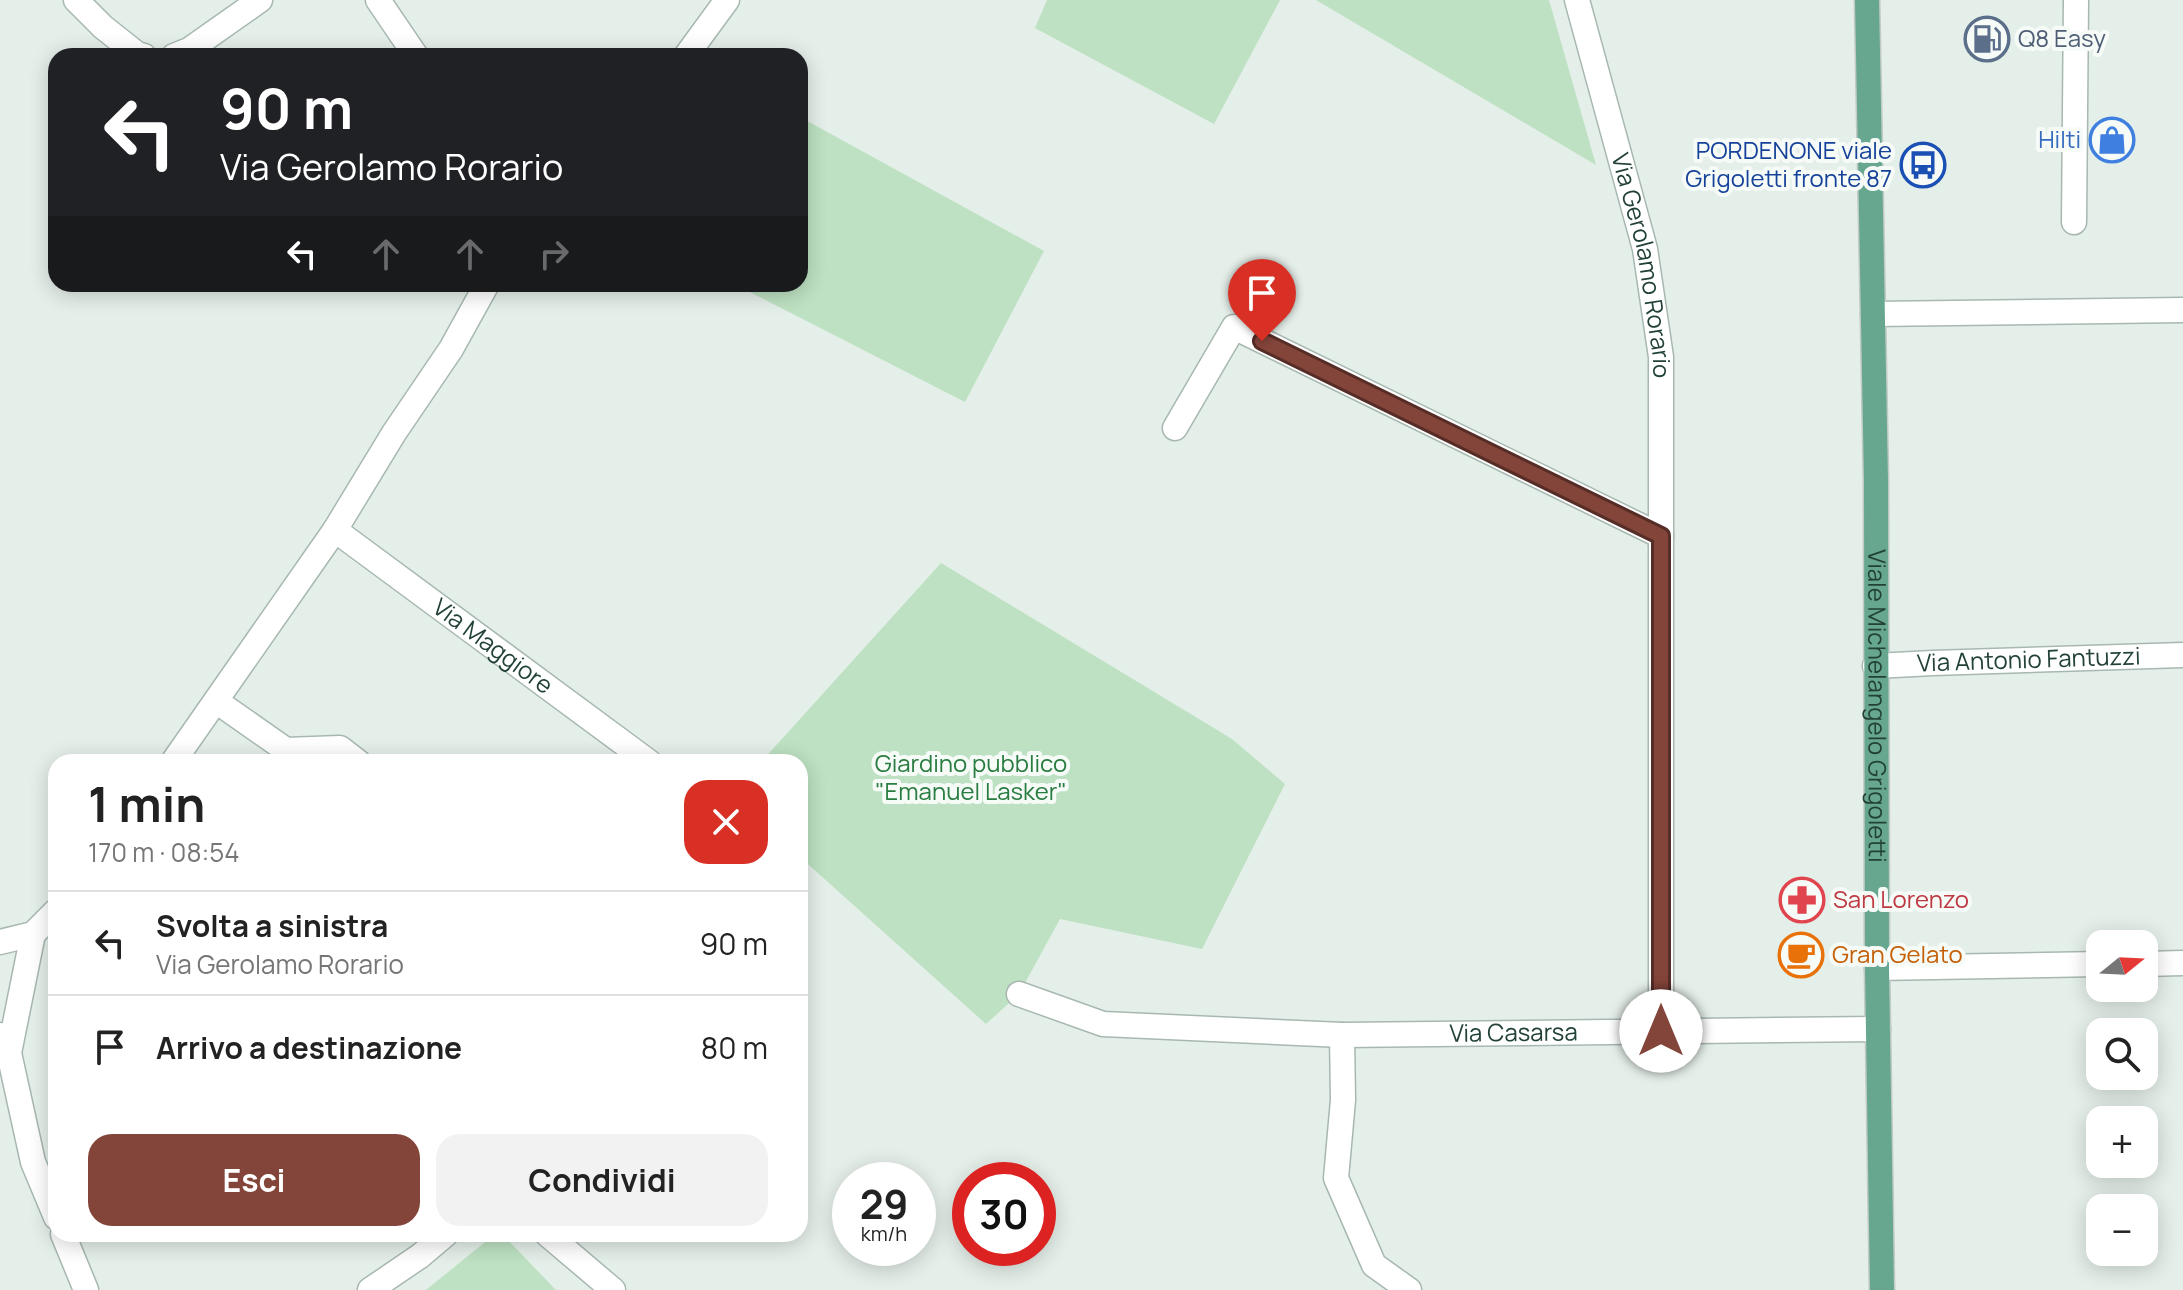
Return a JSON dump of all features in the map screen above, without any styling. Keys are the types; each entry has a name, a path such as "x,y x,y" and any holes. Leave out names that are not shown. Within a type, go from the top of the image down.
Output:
{"main road":[{"name":"Viale Michelangelo Grigoletti","path":"1867,0 1876,481 1877,968 1882,1290"}],"street":[{"path":"76,0 129,48"},
{"path":"192,48 260,0"},
{"path":"378,0 411,48"},
{"path":"692,48 727,0"},
{"name":"Via Gerolamo Rorario","path":"1577,0 1645,249 1661,357 1661,1031"},
{"path":"2074,222 2076,0"},
{"path":"179,754 335,530 394,433 451,349 483,292"},
{"path":"1873,314 2183,310"},
{"path":"1175,428 1234,327 1661,536"},
{"name":"Via Maggiore","path":"335,530 638,754"},
{"name":"Via Antonio Fantuzzi","path":"1875,666 2183,655"},
{"path":"216,701 286,750 340,748 348,754"},
{"path":"0,942 47,928"},
{"path":"47,928 5,1044 33,1162 48,1198"},
{"path":"2158,964 2183,963"},
{"path":"1877,968 2086,964"},
{"name":"Via Casarsa","path":"1019,994 1103,1024 1342,1035 1878,1029"},
{"path":"1342,1035 1343,1100 1336,1178 1374,1265 1409,1290"},
{"path":"66,1242 86,1290"},
{"path":"370,1290 437,1242"},
{"path":"556,1242 613,1290"}],"green space":[{"path":"1047,0 1280,0 1214,124 1035,28"},
{"path":"1316,0 1549,0 1596,165"},
{"path":"808,121 1044,251 965,402 750,292 808,292"},
{"name":"Giardino pubblico \"Emanuel Lasker\"","path":"941,563 1232,739 1285,784 1202,949 1060,919 1019,994 986,1024 808,864 808,754 768,754"},
{"path":"485,1242 510,1242 556,1290 426,1290"}],"place":[{"name":"Q8 Easy","path":"1987,39"},
{"name":"Hilti","path":"2112,140"},
{"name":"PORDENONE viale Grigoletti fronte 87","path":"1923,165"},
{"name":"San Lorenzo","path":"1802,900"},
{"name":"Gran Gelato","path":"1801,955"}],"route":[{"path":"1262,341 1661,536 1661,1031"}]}
